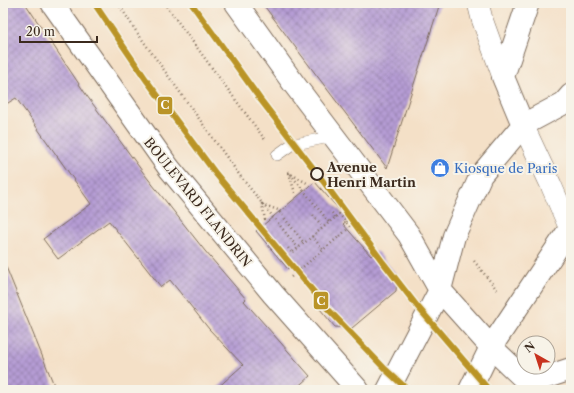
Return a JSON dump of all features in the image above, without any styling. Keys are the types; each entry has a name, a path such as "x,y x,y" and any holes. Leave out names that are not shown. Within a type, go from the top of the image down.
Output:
{"street":[{"name":"BOULEVARD FLANDRIN","path":"52,3 168,168 273,294 358,390"},
{"path":"236,3 294,84 409,235 440,290 491,347 532,386 571,369"},
{"path":"470,390 491,347 570,228 503,77 482,19 478,3"},
{"path":"503,77 528,3"},
{"path":"388,390 440,290 454,236 482,175 523,125 564,103 571,95"}],"lane":[{"path":"277,155 291,145 334,136"}],"path":[{"path":"118,3 140,37 236,171 298,248"},
{"path":"164,3 266,142"},
{"path":"285,167 329,222"},
{"path":"290,173 307,183"},
{"path":"290,173 295,193"},
{"path":"262,204 265,220"},
{"path":"262,204 278,210 304,243"},
{"path":"331,212 336,217"},
{"path":"288,248 292,253 339,214 349,228 291,276"},
{"path":"313,215 323,227"},
{"path":"312,236 323,250"},
{"path":"474,261 498,291"}],"building":[{"path":"3,3 25,3 87,96 145,175 205,251 246,299 244,301 310,376 294,390 215,390 243,365 209,329 170,280 161,287 109,221 58,259 43,239 91,204 16,98 3,106"},
{"path":"262,3 440,3 387,168 305,60"},
{"path":"315,182 348,220 343,224 371,256 377,251 397,275 396,291 352,328 335,327 315,303 321,298 293,265 288,269 256,231"},
{"path":"4,262 56,390 3,390"}],"transit line":[{"name":"C","path":"94,3 147,81 216,174 327,308 385,369 408,390"},
{"name":"C","path":"191,3 260,99 382,261 417,306 489,390"}],"place":[{"name":"Kiosque de Paris","path":"440,168"},
{"name":"Avenue Henri Martin","path":"317,174"}]}
